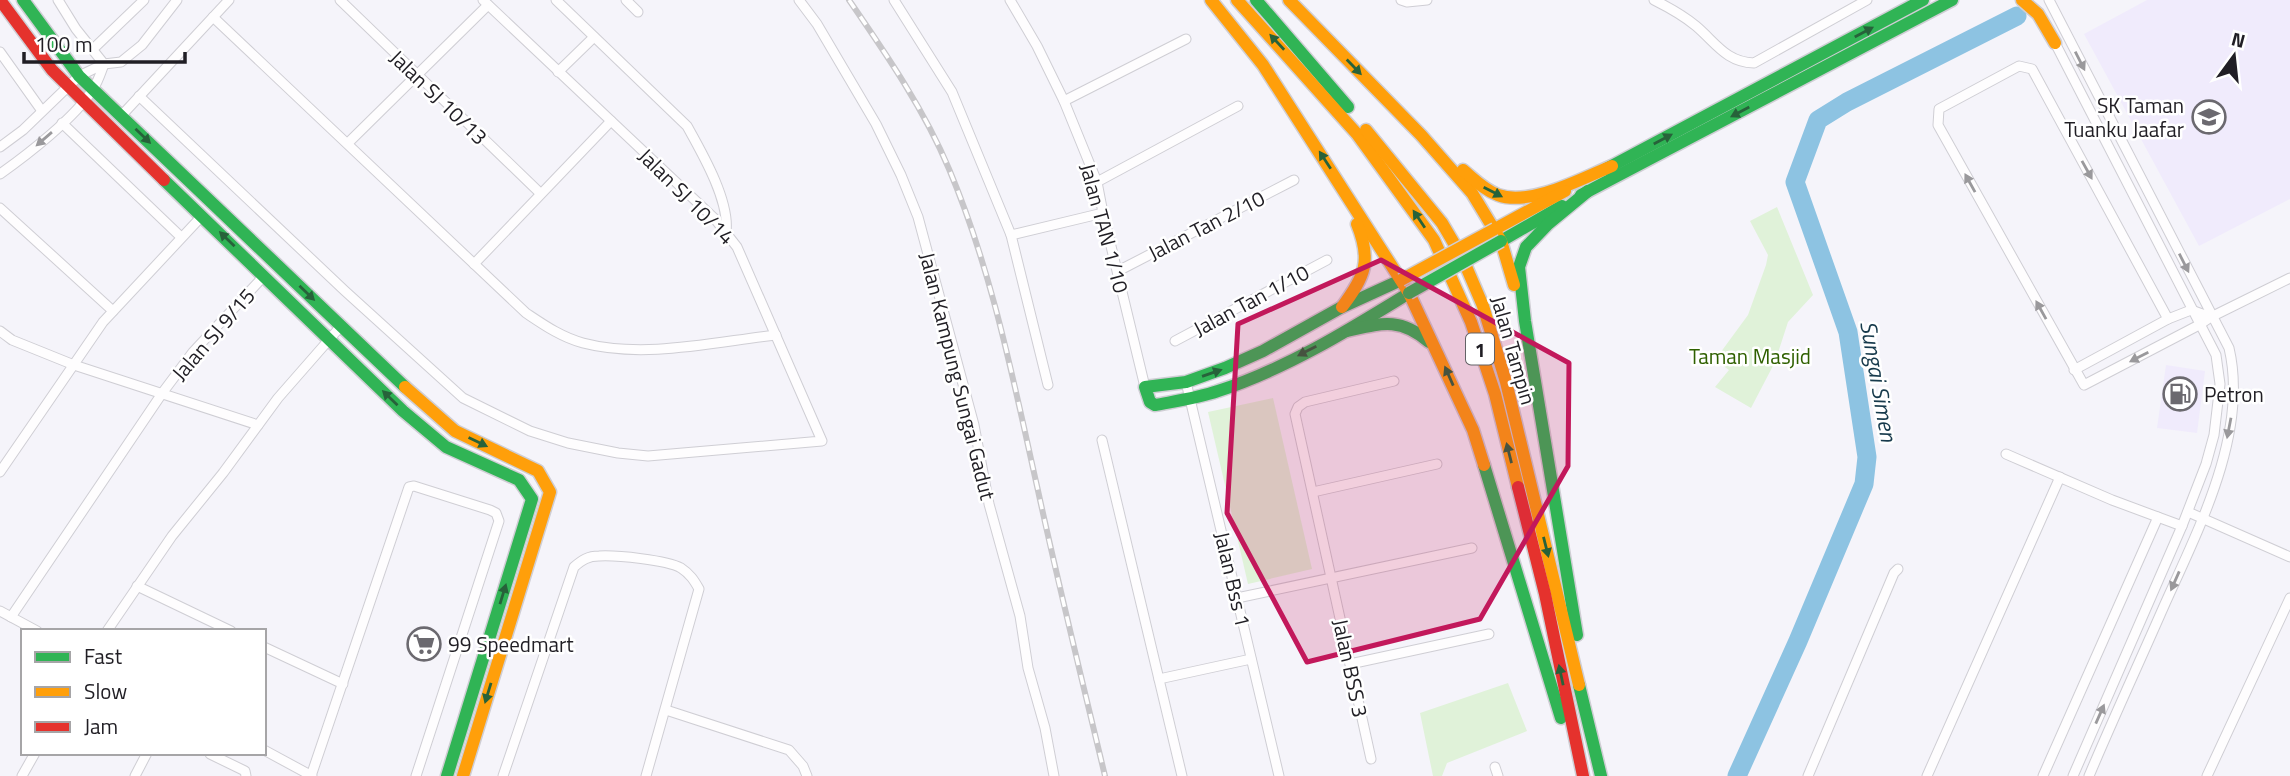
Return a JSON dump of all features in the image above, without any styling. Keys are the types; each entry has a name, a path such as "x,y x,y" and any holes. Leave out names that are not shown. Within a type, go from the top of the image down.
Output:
{"main road":[{"path":"0,0 67,86 403,411 446,447 519,481 532,499 447,776"},
{"path":"23,0 79,76 420,402 455,431 538,471 550,492 463,776"},
{"path":"1211,0 1263,65 1409,293 1473,430 1561,716 1582,771"},
{"name":"Jalan Tampin","path":"1237,0 1357,134 1434,240 1450,272 1471,322 1495,394 1545,594 1582,771"},
{"name":"Jalan Tampin","path":"1256,0 1413,186 1449,235 1474,282 1497,350 1601,776"},
{"path":"1289,0 1420,135 1472,193 1498,235 1525,321"},
{"path":"1923,0 1773,87 1588,191 1498,235 1342,307 1263,351 1225,368 1186,382 1145,387 1150,402 1155,405 1191,399 1251,379 1347,331 1498,235 1612,166 1773,87 1952,0"},
{"path":"2022,0 2038,14 2055,43"},
{"path":"1420,135 1484,188 1504,197 1532,196 1612,166"},
{"path":"1339,182 1366,243 1367,264 1362,281 1342,307"},
{"path":"1586,711 1588,691 1520,279 1521,258 1526,247 1548,224 1588,191"},
{"path":"1347,331 1387,322 1403,324 1417,331 1437,352"}],"street":[{"path":"58,0 76,29 104,64"},
{"path":"93,49 144,0"},
{"path":"0,147 23,130 79,76 104,64 121,62 142,46 177,0"},
{"path":"122,115 229,0"},
{"name":"Jalan SJ 10/13","path":"340,0 540,193"},
{"path":"556,0 687,126 723,203 727,221 726,232"},
{"path":"626,0 638,12"},
{"name":"Jalan Kampung Sungai Gadut","path":"799,0 817,24 876,124 918,217 974,425 989,503 1020,616 1028,668 1045,728 1054,776"},
{"path":"894,0 952,92 1012,235 1048,385"},
{"name":"Jalan TAN 1/10","path":"1010,0 1038,46 1097,182 1102,214 1145,387"},
{"path":"1401,0 1427,0"},
{"path":"1655,0 1694,24 1727,55 1739,62 1754,63 1867,0"},
{"path":"2032,0 2216,355 2220,384 2214,435 2188,512 2073,776"},
{"path":"2049,0 2229,348 2234,369 2230,423 2223,458 2202,519 2089,776"},
{"path":"348,143 417,76 485,2"},
{"name":"Jalan SJ 10/14","path":"139,96 463,398 530,431 568,443 618,453 648,456 822,441 737,247 726,232 485,2"},
{"path":"213,16 526,313 556,332 582,342 613,348 660,349 776,335"},
{"path":"558,72 594,37"},
{"path":"1064,101 1186,38"},
{"path":"0,52 42,111"},
{"path":"0,174 62,123 84,101 93,89 104,64"},
{"path":"2168,319 2032,69 2019,66 1939,109 1938,125 2084,385 2290,278"},
{"path":"1097,182 1238,106"},
{"path":"474,264 611,121"},
{"path":"62,123 181,237"},
{"name":"Jalan Tan 2/10","path":"1118,271 1294,180"},
{"path":"0,208 113,311"},
{"path":"1012,235 1102,214"},
{"path":"0,472 113,311 202,216"},
{"name":"Jalan Tan 1/10","path":"1175,341 1327,260"},
{"name":"Jalan SJ 9/15","path":"11,617 163,392 193,352 264,276"},
{"path":"2074,370 2168,319 2191,310 2211,317"},
{"path":"108,629 172,536 258,425 341,326"},
{"path":"0,331 12,340 74,365 258,425"},
{"name":"Jalan BSS 3","path":"1371,759 1295,414 1298,407 1305,402 1394,381"},
{"name":"Jalan Bss 1","path":"1186,382 1279,776"},
{"path":"1102,440 1182,776"},
{"path":"2006,454 2182,526"},
{"path":"1312,492 1437,464"},
{"path":"1927,776 2060,477"},
{"path":"266,751 311,776 409,487 414,486 496,513 499,521 416,776"},
{"path":"2188,512 2290,557"},
{"path":"2043,776 2158,517"},
{"path":"1237,598 1472,548"},
{"path":"503,776 574,567 584,559 598,556 661,562 679,567 692,576 698,589 646,776"},
{"path":"1808,776 1898,569"},
{"path":"138,586 227,629"},
{"path":"2207,776 2290,598"},
{"path":"0,611 33,629"},
{"path":"1350,664 1489,634"},
{"path":"266,648 343,684"},
{"path":"1159,679 1251,659"},
{"path":"666,710 789,750 803,766 807,776"},
{"path":"23,776 33,755"},
{"path":"135,776 146,755"},
{"path":"212,755 245,771 246,776"}],"highlighted area":[{"path":"1381,260 1569,363 1568,466 1480,619 1307,662 1227,513 1238,324"}],"shaded area":[{"name":"SK Taman Tuanku Jaafar","path":"2147,0 2290,0 2290,199 2199,246 2084,34"},
{"path":"2166,365 2205,371 2197,433 2157,428"}],"green space":[{"name":"Taman Masjid","path":"1777,207 1813,295 1788,322 1775,362 1751,408 1715,387 1729,370 1715,360 1748,315 1766,265 1768,255 1750,221"},
{"path":"1273,398 1312,569 1248,584 1208,412"},
{"path":"1508,683 1527,731 1447,763 1442,776 1433,776 1420,713"}],"waterway":[{"name":"Sungai Simen","path":"1737,776 1864,484 1867,457 1848,332 1795,182 1818,120 1847,102 2017,16"}],"railway":[{"path":"849,0 928,125 949,169 978,247 1010,366 1105,776"}],"traffic: fast":[{"path":"23,0 79,76 405,387"},
{"path":"1256,0 1348,107"},
{"path":"1606,169 1923,0"},
{"path":"1581,195 1952,0"},
{"path":"164,180 403,411 446,447 519,480 532,499 447,776"},
{"path":"1577,635 1525,321 1519,267 1526,247 1548,224 1588,191"},
{"path":"1501,241 1562,206"},
{"path":"1409,293 1501,241"},
{"path":"1401,280 1342,307 1263,351 1225,368 1186,382 1145,387 1150,402 1155,405 1203,396 1268,372 1409,293"},
{"path":"1347,331 1381,324 1400,325 1429,342"},
{"path":"1484,465 1561,718"},
{"path":"1579,685 1601,776"}],"traffic: slow":[{"path":"1211,0 1263,65 1409,293 1473,430 1484,465"},
{"path":"1237,0 1357,134 1434,240 1471,322 1495,394 1518,487"},
{"path":"1289,0 1421,135 1472,193 1501,241 1514,285"},
{"path":"2022,0 2038,14 2055,43"},
{"path":"1366,130 1442,223 1462,257 1483,306 1506,382 1579,685"},
{"path":"1463,170 1488,190 1511,198 1556,190 1612,166"},
{"path":"1495,229 1565,191"},
{"path":"1342,307 1364,268 1364,248 1357,224"},
{"path":"1401,280 1495,229"},
{"path":"405,387 455,431 538,471 550,492 463,776"}],"traffic: jam":[{"path":"0,0 52,70 164,180"},
{"path":"1518,487 1545,594 1583,776"}],"place":[{"name":"SK Taman Tuanku Jaafar","path":"2209,117"},
{"name":"Petron","path":"2180,394"},
{"name":"99 Speedmart","path":"424,644"}]}
